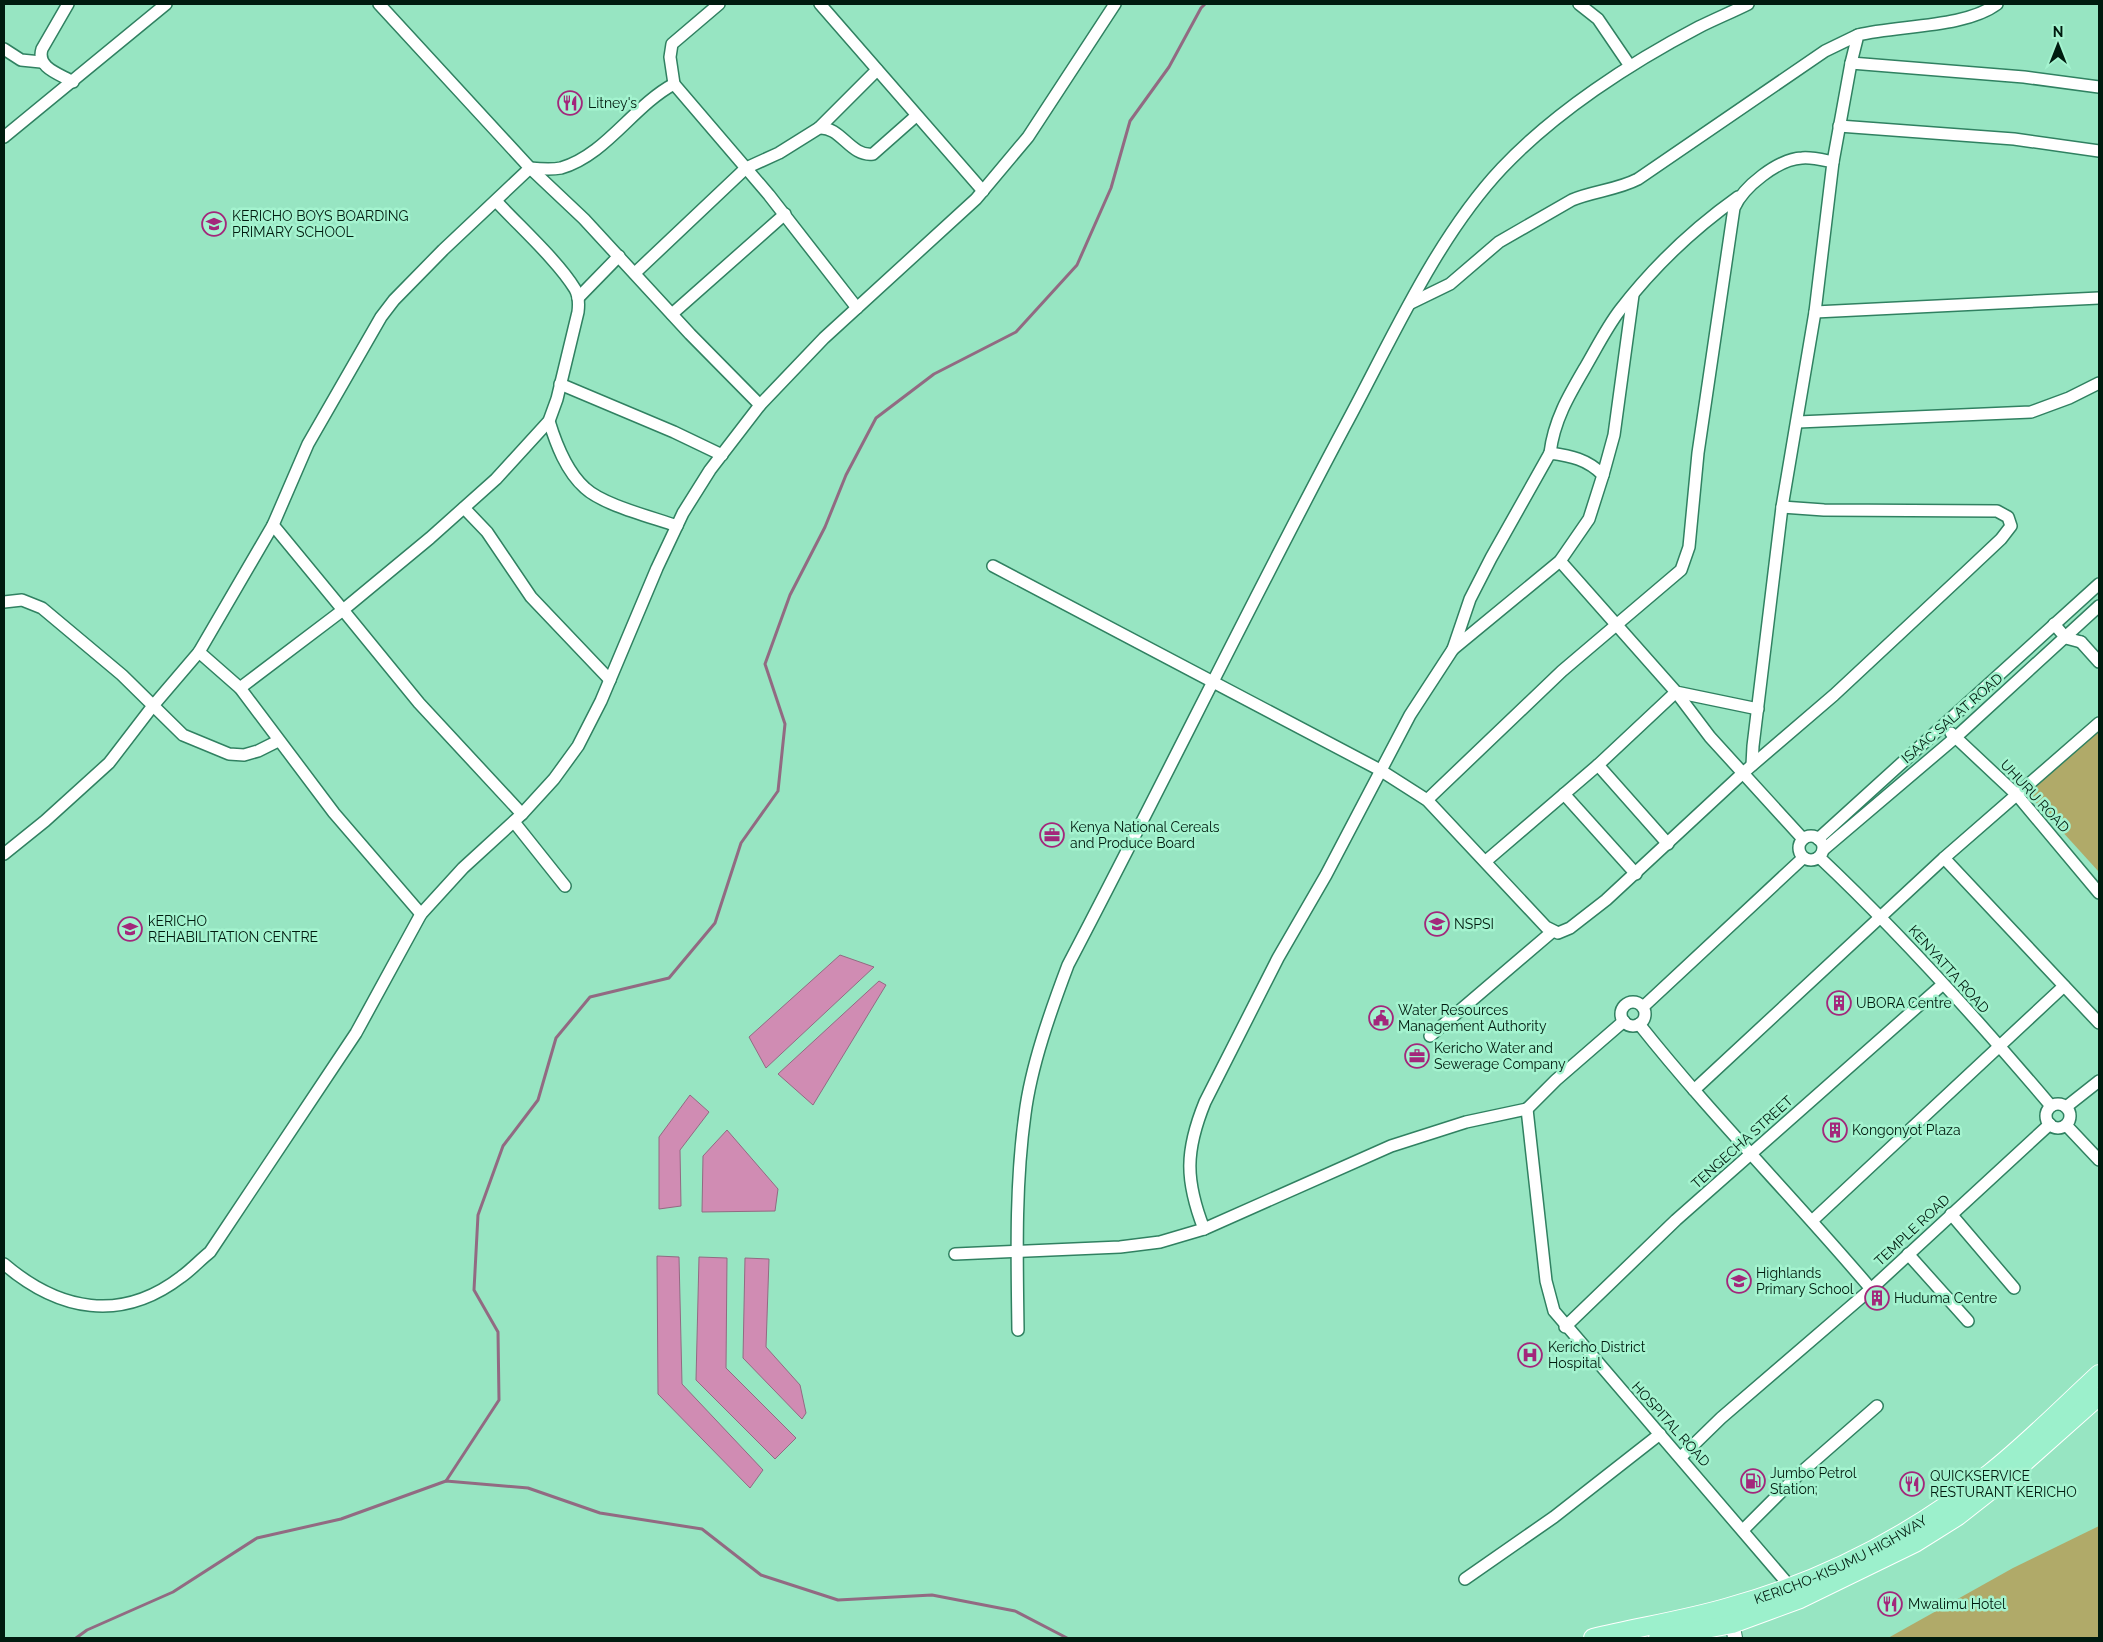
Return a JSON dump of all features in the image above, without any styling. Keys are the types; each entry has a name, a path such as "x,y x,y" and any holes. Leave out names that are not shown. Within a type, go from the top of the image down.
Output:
{"highway":[{"name":"KERICHO-KISUMU HIGHWAY","path":"1795,1593 1907,1531 1946,1505 1990,1473 2099,1374"},
{"name":"KERICHO-KISUMU HIGHWAY","path":"1658,1638 1732,1623 1795,1593 1915,1543 1958,1516 2008,1476 2099,1396"},
{"name":"KERICHO-KISUMU HIGHWAY","path":"1593,1638 1732,1623"}],"street":[{"path":"41,62 42,49 68,4"},
{"path":"4,137 166,4"},
{"path":"379,4 530,168 619,256 760,405"},
{"path":"719,4 672,44 670,58 674,84 785,214 857,308"},
{"path":"820,4 983,191"},
{"path":"4,1264 44,1291 69,1302 94,1308 117,1306 141,1299 164,1289 182,1277 210,1252 314,1099 356,1033 421,914 463,868 518,818 554,778 578,746 610,680 677,526 701,484 722,455 760,405 824,338 983,191 1028,137 1115,4"},
{"path":"1579,4 1598,19 1630,66"},
{"path":"1018,1330 1017,1253 1025,1113 1055,1000 1068,965 1298,515 1411,303 1458,223 1502,168 1578,103 1630,66 1699,27 1748,4"},
{"path":"1411,303 1450,284 1498,242 1572,200 1584,195 1617,188 1638,179 1826,51 1858,35 1946,22 1981,12 1997,4"},
{"path":"1752,765 1782,507 1798,422 1815,312 1833,162 1858,35"},
{"path":"4,48 21,60 41,62 73,82"},
{"path":"1851,63 2024,77 2099,87"},
{"path":"635,273 746,168 779,153 819,128 877,70"},
{"path":"4,854 45,821 109,763 152,707 199,652 273,525 308,444 381,317 394,300 530,168 559,168 576,162 589,154 642,106 674,84"},
{"path":"819,128 828,128 856,150 869,155 876,152 916,116"},
{"path":"1839,126 2014,138 2099,151"},
{"path":"1204,1229 1193,1201 1190,1184 1190,1154 1197,1122 1278,958 1326,875 1380,770 1421,696 1452,649 1470,599 1486,566 1550,453 1554,429 1564,404 1609,327 1633,295 1676,246 1770,170 1788,161 1806,158 1833,162"},
{"path":"1427,800 1562,672 1670,580 1680,570 1686,560 1731,224 1739,196"},
{"path":"240,688 343,610 464,508 496,479 549,421 578,312 578,298 576,290 496,201"},
{"path":"672,314 785,214"},
{"path":"578,298 619,256"},
{"path":"1452,649 1560,561 1589,519 1614,435 1633,295"},
{"path":"1815,312 2099,298"},
{"path":"1798,422 2031,412 2070,398 2099,383"},
{"path":"560,384 674,432 722,455"},
{"path":"549,421 564,459 584,488 603,499 677,526"},
{"path":"1550,453 1569,455 1586,461 1603,475"},
{"path":"994,566 1380,770 1427,800 1546,927 1553,931 1564,932 1636,874 1742,773 1834,695 2001,539 2010,526 2008,517 1997,512 1824,510 1782,507"},
{"path":"464,508 487,532 531,597 610,680"},
{"path":"273,525 419,703 518,818 565,886"},
{"path":"1560,561 1676,692 1710,737 1803,839"},
{"path":"1818,839 2099,584"},
{"path":"4,602 22,600 42,608 122,675 152,707 183,735 229,754 244,754 258,751 278,741"},
{"name":"ISAAC SALAT ROAD","path":"1821,854 1956,737 2099,606"},
{"path":"2067,613 2078,627 2081,642 2099,662"},
{"path":"2054,624 2066,638 2081,642"},
{"path":"199,652 240,688 334,813 421,914"},
{"path":"1676,692 1758,709"},
{"path":"1486,861 1598,765 1676,692"},
{"path":"1694,1090 1944,858 2099,723"},
{"name":"UHURU ROAD","path":"1942,725 2017,795 2099,893"},
{"path":"1598,765 1668,844"},
{"path":"1564,794 1636,874"},
{"path":"1810,836 1818,839 1822,843 1821,854 1811,861 1803,858 1798,846 1803,839 1810,836"},
{"name":"KENYATTA ROAD","path":"1821,854 1881,916 1942,985 2000,1046 2051,1106"},
{"path":"1643,1007 1803,858"},
{"path":"1944,858 2099,1023"},
{"path":"1430,1036 1553,931"},
{"name":"TENGECHA STREET","path":"1566,1326 1676,1220 1752,1155 1942,985"},
{"path":"1813,1220 2064,986"},
{"path":"1635,1002 1643,1007 1645,1015 1639,1024 1631,1025 1624,1021 1622,1013 1628,1004 1635,1002"},
{"path":"955,1254 1017,1253 1120,1247 1160,1242 1204,1229 1391,1146 1466,1122 1527,1109 1556,1080 1624,1021"},
{"path":"1639,1024 1694,1090 1813,1220 1871,1289"},
{"path":"2066,1107 2099,1081"},
{"path":"2059,1104 2066,1107 2070,1115 2066,1125 2058,1127 2050,1124 2046,1116 2051,1106 2059,1104"},
{"name":"HOSPITAL ROAD","path":"1527,1109 1546,1281 1554,1311 1681,1457 1795,1593"},
{"name":"TEMPLE ROAD","path":"1681,1457 1721,1418 1871,1289 2050,1124"},
{"path":"2066,1125 2099,1160"},
{"path":"1951,1214 2014,1288"},
{"path":"1908,1254 1968,1320"},
{"path":"1743,1530 1797,1476 1877,1406"},
{"path":"1465,1579 1554,1517 1660,1434"}],"shaded area":[{"path":"2099,725 2099,872 2030,796 2033,784"},
{"path":"840,955 874,967 766,1068 749,1037"},
{"path":"879,981 886,985 813,1105 778,1074"},
{"path":"690,1095 709,1112 680,1150 681,1206 659,1209 659,1137"},
{"path":"727,1130 778,1189 775,1211 702,1212 703,1156"},
{"path":"657,1256 679,1257 682,1384 763,1470 750,1488 658,1394"},
{"path":"699,1257 727,1258 726,1368 796,1438 775,1459 696,1380"},
{"path":"745,1258 769,1259 766,1347 800,1385 806,1413 802,1419 743,1358"},
{"path":"2099,1526 2099,1638 1888,1638 2013,1568"}],"waterway":[{"path":"446,1481 499,1400 498,1332 474,1290 478,1215 503,1146 538,1100 556,1038 590,997 669,978 715,923 741,843 778,791 785,724 765,664 790,595 825,527 846,475 876,418 934,374 1016,332 1077,265 1111,188 1130,121 1169,67 1205,4"},
{"path":"76,1638 87,1630 173,1592 257,1538 341,1519 446,1481 528,1488 600,1513 702,1529 761,1575 838,1600 932,1595 1015,1611 1067,1638"}],"place":[{"name":"Litney's","path":"570,103"},
{"name":"KERICHO BOYS BOARDING PRIMARY SCHOOL","path":"214,224"},
{"name":"Kenya National Cereals and Produce Board","path":"1052,835"},
{"name":"NSPSI","path":"1437,924"},
{"name":"kERICHO REHABILITATION CENTRE","path":"130,929"},
{"name":"UBORA Centre","path":"1839,1003"},
{"name":"Water Resources Management Authority","path":"1381,1018"},
{"name":"Kericho Water and Sewerage Company","path":"1417,1056"},
{"name":"Kongonyot Plaza","path":"1835,1130"},
{"name":"Highlands Primary School","path":"1739,1281"},
{"name":"Huduma Centre","path":"1877,1298"},
{"name":"Kericho District Hospital","path":"1530,1355"},
{"name":"Jumbo Petrol Station;","path":"1753,1481"},
{"name":"QUICKSERVICE RESTURANT KERICHO","path":"1912,1484"},
{"name":"Mwalimu Hotel","path":"1890,1604"}]}
